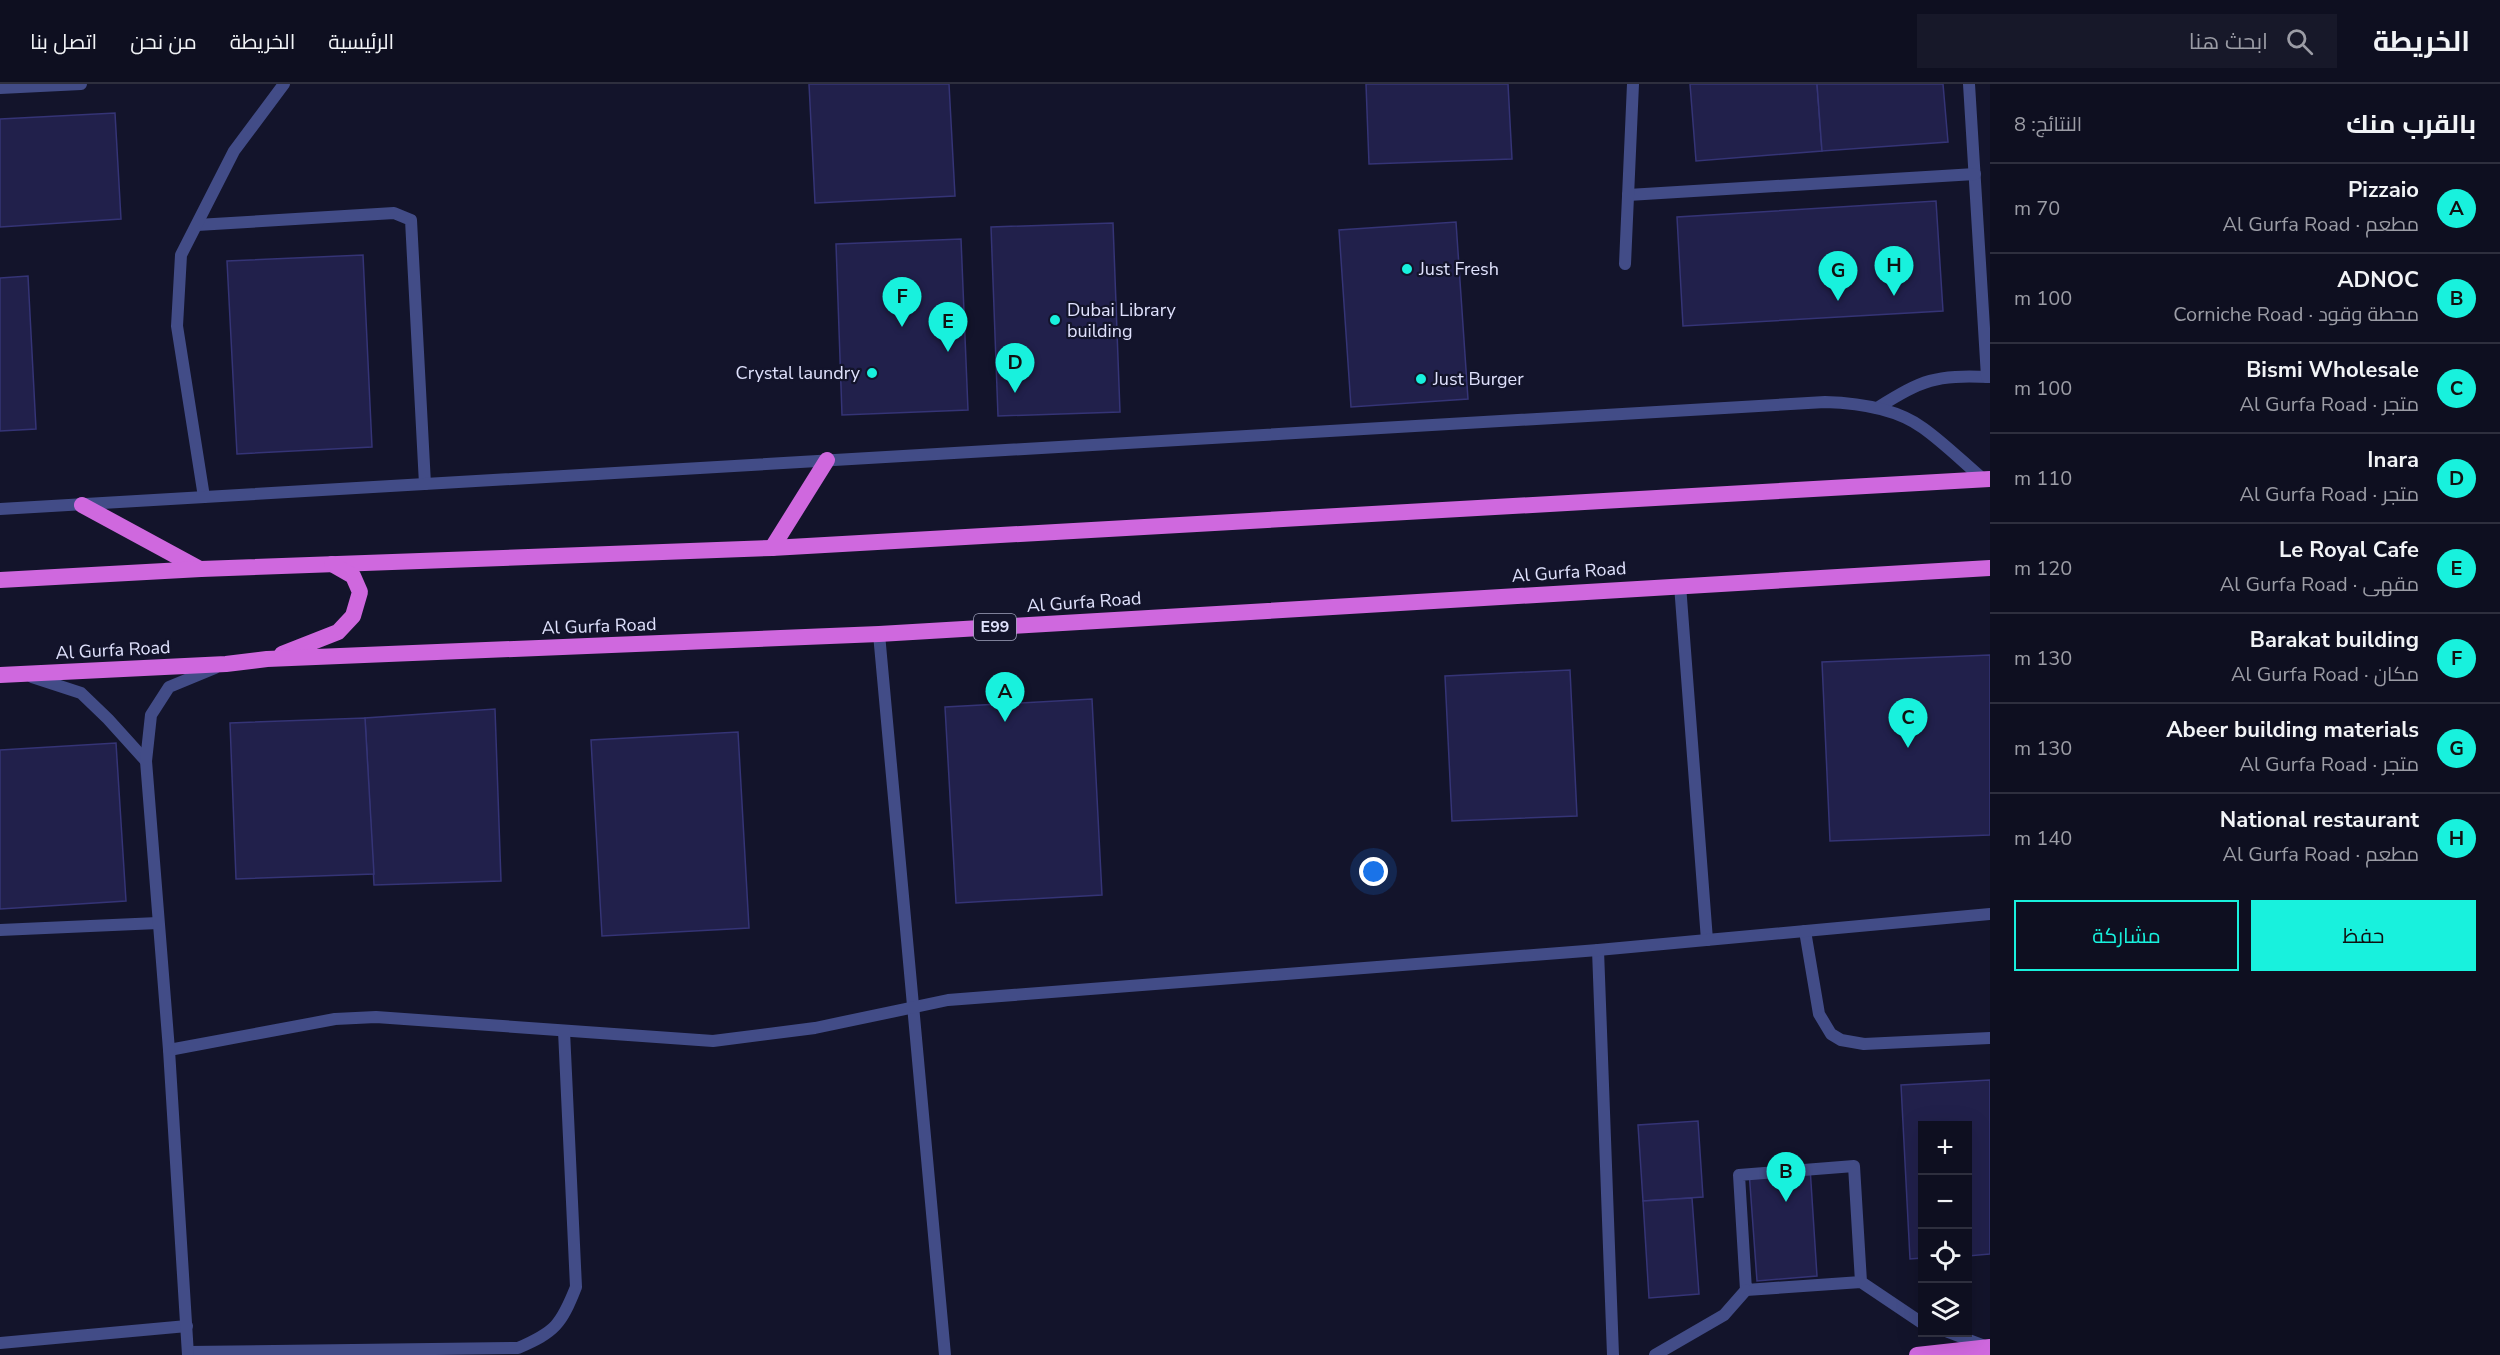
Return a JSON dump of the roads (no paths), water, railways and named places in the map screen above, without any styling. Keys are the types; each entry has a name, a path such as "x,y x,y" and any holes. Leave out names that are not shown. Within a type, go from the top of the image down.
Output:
{"highway":[{"path":"772,548 827,460"},
{"path":"0,580 201,569 772,548 1986,479"},
{"path":"82,505 201,569"},
{"path":"267,659 338,632 353,616 360,592 353,576 332,564"},
{"name":"Al Gurfa Road","path":"0,675 226,664 267,659 879,634 1990,568"},
{"path":"1917,1355 1989,1347"}],"street":[{"path":"0,88 81,84"},
{"path":"204,497 177,326 181,255 234,151 284,84"},
{"path":"1624,264 1633,84"},
{"path":"1877,408 1925,381 1952,376 1988,377 1969,84"},
{"path":"1628,195 1975,174"},
{"path":"197,225 394,213 411,220 425,484"},
{"path":"0,509 1825,402 1851,403 1877,408 1922,427 1986,479"},
{"path":"1680,585 1707,940"},
{"path":"879,634 915,1006 945,1355"},
{"path":"226,664 169,687 151,715 146,761 169,1050 188,1354 518,1348 545,1336 565,1315 576,1287 564,1031"},
{"path":"22,673 81,693 146,761"},
{"path":"169,1050 335,1019 376,1017 713,1041 815,1028 948,1000 1598,950 1990,914"},
{"path":"0,930 158,923"},
{"path":"1805,931 1819,1014 1831,1034 1841,1040 1864,1044 1990,1038"},
{"path":"1598,950 1613,1355"},
{"path":"1746,1290 1738,1175 1843,1167 1854,1167 1862,1282"},
{"path":"1655,1355 1724,1315 1746,1290 1862,1282 1918,1320"},
{"path":"0,1343 187,1326"},
{"path":"1962,1337 1989,1347"}],"place":[{"name":"Just Fresh","path":"1407,269"},
{"name":"National restaurant","path":"1894,296"},
{"name":"Abeer building materials","path":"1838,301"},
{"name":"Dubai Library building","path":"1055,320"},
{"name":"Barakat building","path":"902,327"},
{"name":"Le Royal Cafe","path":"948,352"},
{"name":"Crystal laundry","path":"872,373"},
{"name":"Just Burger","path":"1421,379"},
{"name":"Inara","path":"1015,393"},
{"name":"Pizzaio","path":"1005,722"},
{"name":"Bismi Wholesale","path":"1908,748"},
{"name":"ADNOC","path":"1786,1202"}]}
